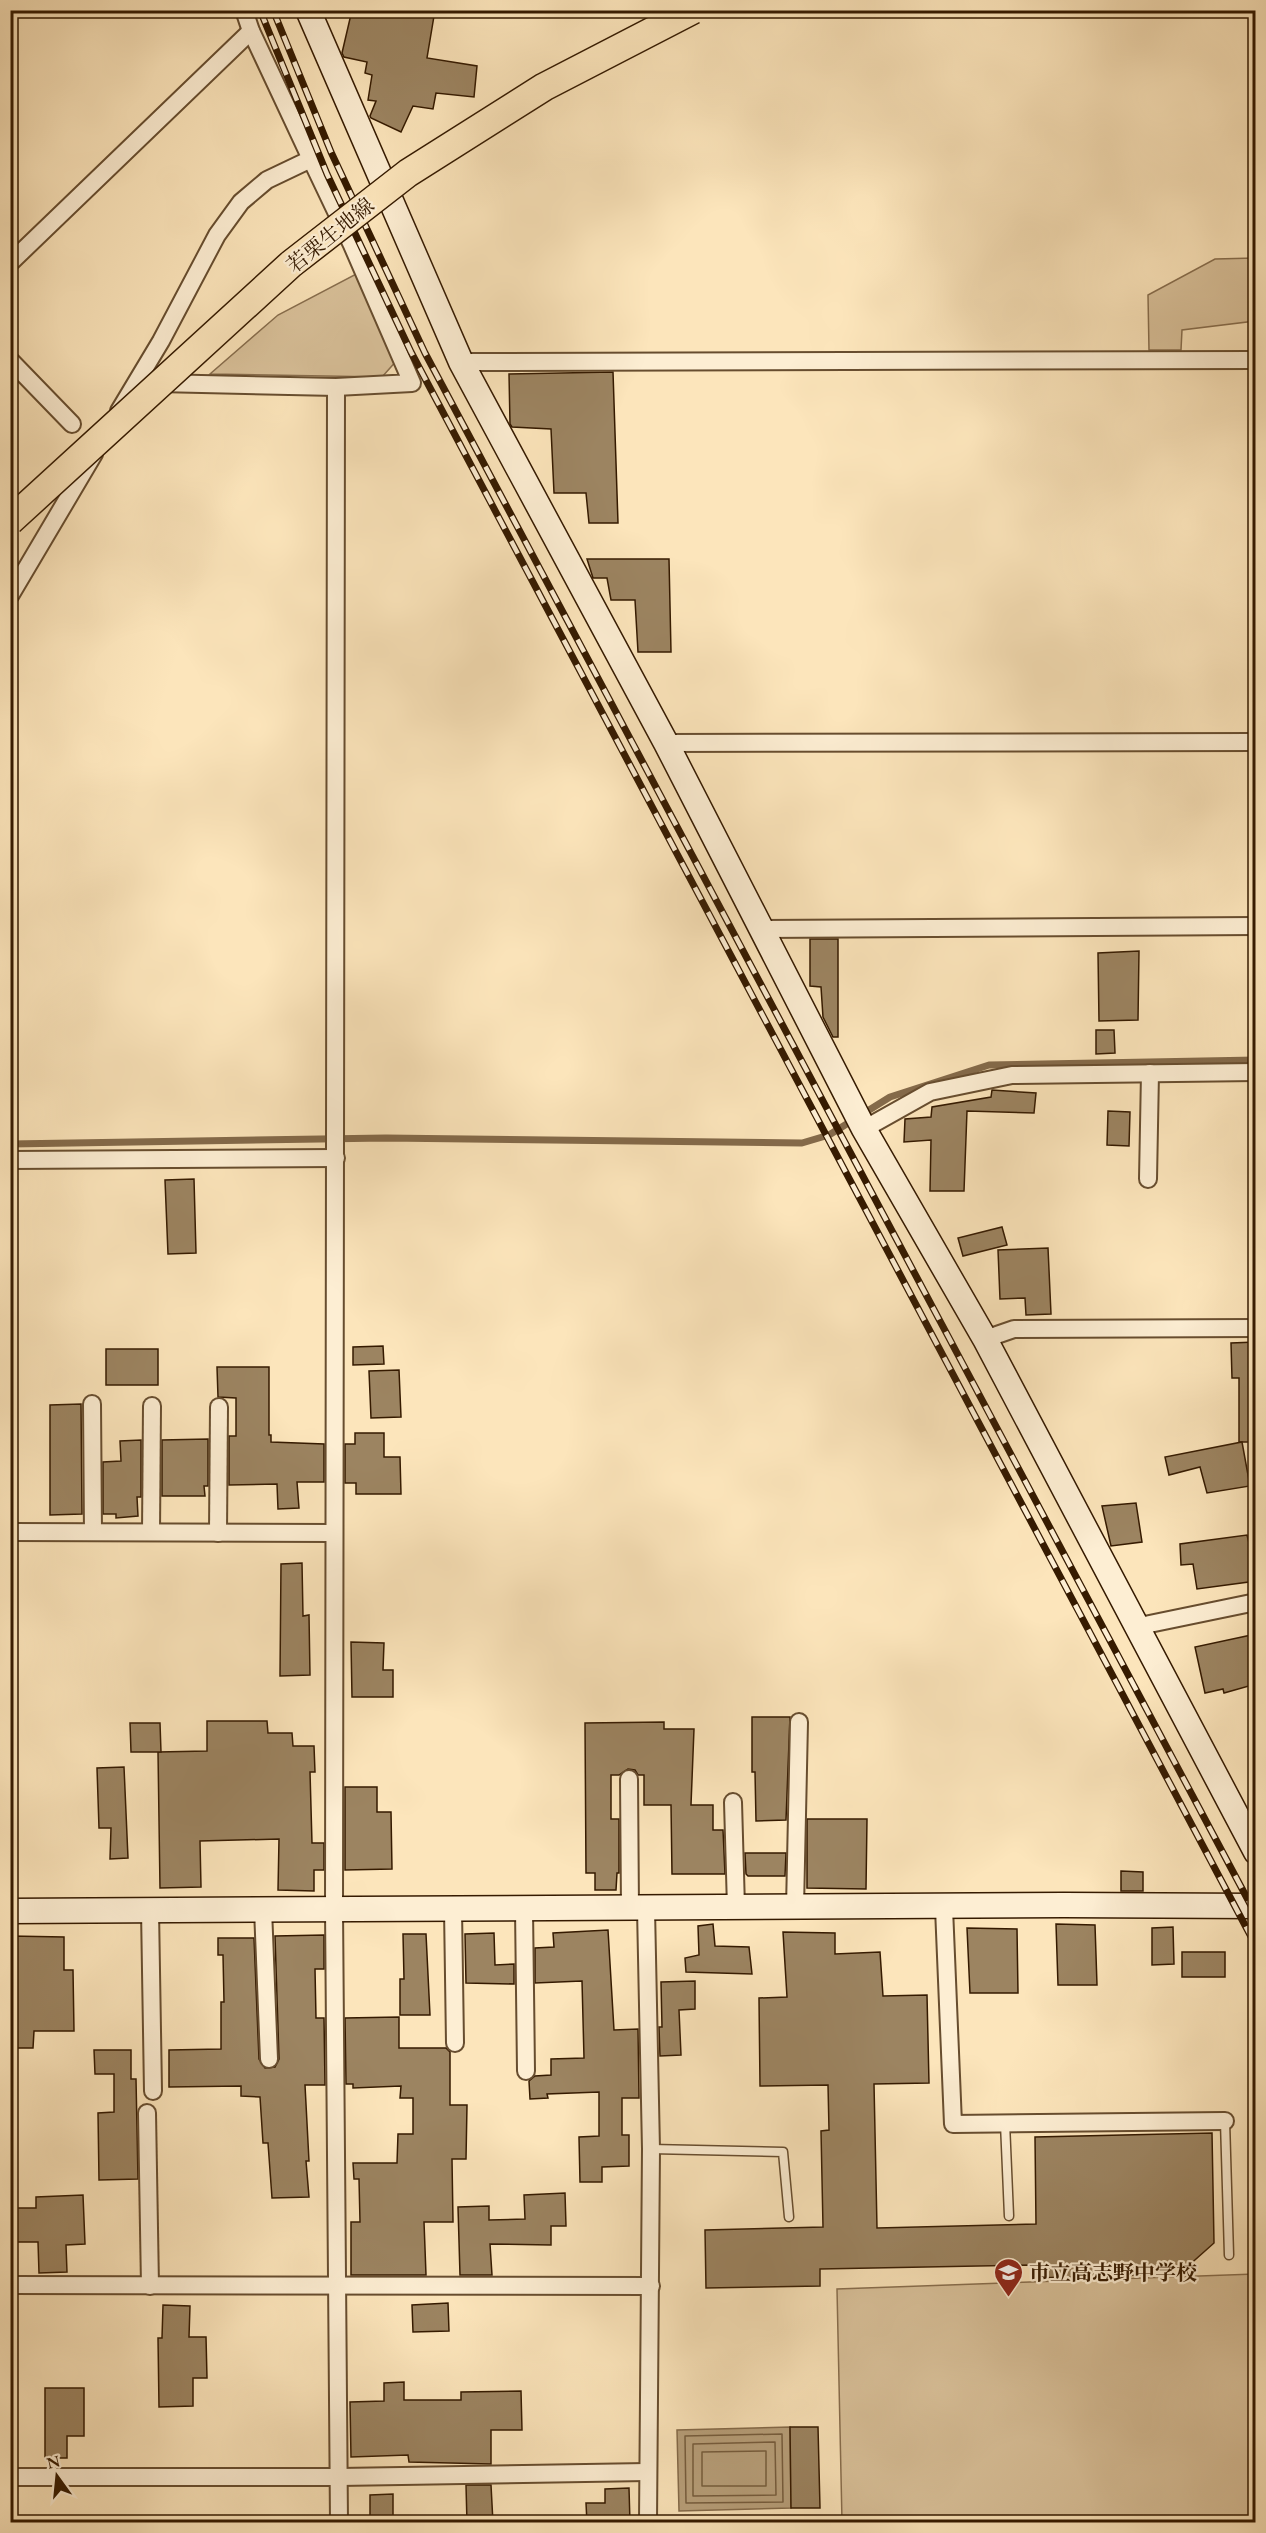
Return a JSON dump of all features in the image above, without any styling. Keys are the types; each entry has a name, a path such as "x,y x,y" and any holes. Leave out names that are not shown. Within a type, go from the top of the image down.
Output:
{"main road":[{"name":"若栗生地線","path":"10,521 291,264 408,173 544,87 693,10"}],"street":[{"path":"136,383 336,387 412,383 352,245 251,31 244,10"},
{"path":"308,10 461,362 666,743 864,1129 985,1339 1256,1852"},
{"path":"10,263 251,31"},
{"path":"10,596 161,341 217,235 241,202 267,180 311,159"},
{"path":"10,360 72,424"},
{"path":"461,362 1256,360"},
{"path":"336,387 334,1909 339,2523"},
{"path":"666,743 1256,742"},
{"path":"762,929 1256,926"},
{"path":"864,1129 930,1092 1011,1075 1256,1072"},
{"path":"1148,1179 1150,1073"},
{"path":"10,1160 336,1158"},
{"path":"985,1339 1014,1329 1256,1328"},
{"path":"92,1404 93,1532"},
{"path":"152,1406 152,1532"},
{"path":"218,1533 219,1407"},
{"path":"10,1532 334,1533"},
{"path":"1135,1626 1256,1602"},
{"path":"795,1908 799,1722"},
{"path":"629,1779 651,2149 648,2523"},
{"path":"733,1802 736,1908"},
{"path":"10,1911 1256,1906"},
{"path":"944,1908 953,2124 1225,2121"},
{"path":"263,1909 269,2059"},
{"path":"453,1909 455,2043"},
{"path":"524,1909 526,2071"},
{"path":"150,1910 153,2091"},
{"path":"147,2113 150,2286"},
{"path":"10,2285 651,2286"},
{"path":"10,2477 340,2477 647,2472"}],"lane":[{"path":"1225,2121 1229,2255"},
{"path":"1005,2123 1009,2216"},
{"path":"651,2149 783,2152 789,2217"}],"shaded area":[{"path":"1255,258 1255,321 1182,330 1181,350 1149,350 1148,295 1215,259"},
{"path":"360,272 398,359 382,377 210,374 278,315"},
{"path":"1255,2274 1255,2522 842,2522 837,2289"}],"water":[{"path":"790,2427 791,2508 679,2511 677,2430"}],"building":[{"path":"352,10 435,10 427,58 477,66 474,97 436,93 433,109 413,106 401,132 371,118 376,101 368,100 372,75 365,73 367,62 344,57 342,53"},
{"path":"613,372 618,523 589,523 586,493 554,493 551,429 512,427 510,424 509,374"},
{"path":"587,559 669,559 671,652 638,652 635,600 611,600 607,578 593,578"},
{"path":"810,939 838,939 838,1037 833,1037 823,1017 821,987 810,986"},
{"path":"1139,951 1138,1020 1099,1021 1098,953"},
{"path":"1096,1030 1114,1030 1115,1053 1096,1054"},
{"path":"992,1090 1036,1093 1034,1113 967,1111 964,1191 930,1191 931,1140 904,1142 905,1119 931,1117 932,1107 991,1097"},
{"path":"1108,1111 1130,1112 1129,1146 1107,1145"},
{"path":"194,1179 196,1253 168,1254 165,1180"},
{"path":"1002,1227 1007,1245 963,1256 958,1238"},
{"path":"1048,1248 1051,1314 1026,1315 1025,1298 1000,1299 998,1250"},
{"path":"1256,1342 1256,1442 1239,1442 1239,1378 1232,1378 1231,1343"},
{"path":"383,1346 384,1364 353,1365 353,1347"},
{"path":"106,1349 158,1349 158,1385 106,1385"},
{"path":"217,1367 269,1367 269,1435 271,1435 271,1442 324,1444 324,1482 297,1482 299,1508 278,1509 277,1484 229,1485 229,1436 236,1436 236,1398 218,1397"},
{"path":"399,1370 401,1417 371,1418 369,1371"},
{"path":"81,1404 82,1514 50,1515 50,1405"},
{"path":"355,1433 384,1433 384,1457 400,1457 401,1494 356,1494 356,1483 345,1483 345,1444 355,1444"},
{"path":"208,1439 208,1486 204,1486 205,1496 162,1496 162,1440"},
{"path":"141,1440 141,1497 137,1497 138,1516 116,1518 116,1514 103,1514 103,1462 121,1461 120,1441"},
{"path":"1242,1442 1250,1486 1207,1493 1200,1467 1169,1475 1165,1457"},
{"path":"1136,1503 1142,1542 1111,1546 1102,1506"},
{"path":"1247,1535 1252,1555 1256,1555 1256,1581 1197,1589 1193,1564 1181,1565 1180,1544"},
{"path":"302,1563 303,1616 309,1615 310,1675 280,1676 281,1564"},
{"path":"1256,1634 1256,1684 1224,1693 1223,1689 1205,1693 1195,1647"},
{"path":"351,1642 384,1643 383,1670 393,1670 393,1697 352,1697"},
{"path":"752,1717 790,1717 786,1820 756,1821 755,1772 752,1772"},
{"path":"207,1721 267,1721 268,1733 292,1733 293,1746 314,1746 315,1772 310,1772 312,1843 324,1843 324,1870 314,1870 314,1891 278,1890 279,1839 200,1841 201,1887 160,1888 158,1752 207,1751"},
{"path":"664,1722 664,1729 694,1729 691,1805 713,1805 713,1830 723,1830 725,1874 672,1874 671,1805 644,1805 644,1775 638,1775 635,1770 628,1769 619,1775 611,1775 611,1819 619,1819 619,1873 617,1873 616,1890 595,1890 595,1873 586,1873 585,1723"},
{"path":"130,1723 160,1723 161,1752 131,1752"},
{"path":"124,1767 128,1858 110,1859 111,1828 99,1828 97,1768"},
{"path":"345,1787 377,1787 377,1812 391,1812 392,1869 345,1870"},
{"path":"807,1819 867,1819 866,1889 807,1888"},
{"path":"745,1853 786,1853 785,1876 748,1876"},
{"path":"1121,1871 1143,1872 1143,1891 1121,1891"},
{"path":"713,1924 715,1946 749,1947 752,1974 686,1972 685,1958 699,1955 698,1926"},
{"path":"1056,1924 1095,1925 1097,1985 1058,1985"},
{"path":"1173,1927 1174,1964 1152,1965 1152,1928"},
{"path":"967,1928 1017,1929 1018,1993 970,1993"},
{"path":"608,1930 614,2030 638,2029 639,2098 622,2098 622,2135 629,2135 629,2166 602,2167 602,2182 580,2182 579,2137 599,2136 599,2092 547,2094 548,2098 530,2099 529,2081 535,2076 551,2075 551,2059 584,2058 582,1981 535,1983 535,1948 554,1947 553,1933"},
{"path":"783,1932 835,1933 835,1954 880,1952 883,1996 927,1995 929,2083 874,2084 877,2228 1036,2224 1035,2137 1212,2133 1214,2243 1187,2267 1149,2267 1149,2275 1033,2278 1032,2265 820,2269 820,2286 706,2288 705,2230 823,2227 821,2131 829,2130 828,2085 760,2086 759,1998 787,1997"},
{"path":"494,1933 495,1965 514,1964 514,1984 466,1983 465,1934"},
{"path":"403,1934 426,1934 430,2015 400,2015 400,1979 404,1979"},
{"path":"324,1935 324,1969 315,1969 316,2018 324,2018 325,2085 305,2085 309,2197 272,2198 268,2143 263,2143 260,2097 241,2096 241,2086 169,2087 169,2050 221,2049 221,2002 224,2002 223,1955 218,1955 218,1938 254,1938 259,2059 265,2068 275,2067 279,2059 275,1936"},
{"path":"10,1936 64,1937 64,1970 73,1970 74,2031 34,2031 33,2048 10,2048"},
{"path":"1182,1952 1225,1952 1225,1977 1182,1977"},
{"path":"695,1981 695,2009 679,2010 681,2055 660,2056 661,1982"},
{"path":"399,2017 399,2048 446,2048 450,2052 450,2105 467,2105 466,2159 452,2159 453,2222 424,2222 426,2275 351,2275 351,2222 360,2222 359,2179 354,2179 353,2163 397,2163 398,2134 413,2134 413,2098 400,2098 401,2086 353,2088 353,2084 346,2084 345,2018"},
{"path":"94,2050 131,2050 131,2079 136,2079 138,2179 99,2180 98,2113 114,2112 114,2074 95,2074"},
{"path":"565,2193 566,2226 551,2226 551,2245 490,2244 492,2275 460,2275 458,2207 489,2206 489,2220 525,2219 524,2195"},
{"path":"83,2195 85,2244 66,2245 67,2272 39,2273 38,2242 10,2242 10,2208 36,2208 36,2197"},
{"path":"448,2303 449,2331 413,2332 412,2305"},
{"path":"163,2305 190,2306 189,2337 206,2337 207,2378 193,2378 193,2406 159,2407 158,2338 162,2338"},
{"path":"404,2382 404,2400 461,2400 461,2392 521,2391 522,2430 491,2430 491,2464 409,2462 408,2455 351,2457 350,2402 384,2401 384,2383"},
{"path":"45,2388 84,2388 84,2436 67,2436 67,2458 45,2458"},
{"path":"790,2427 818,2427 820,2508 791,2508"},
{"path":"466,2485 491,2485 493,2523 467,2523"},
{"path":"629,2488 630,2523 587,2523 586,2503 605,2503 605,2489"},
{"path":"393,2494 393,2522 370,2522 370,2495"}],"waterway":[{"path":"10,1144 386,1138 802,1143 829,1135 890,1097 989,1065 1256,1060"}],"railway":[{"path":"260,10 327,174 411,352 1256,1946"},
{"path":"273,10 331,152 425,353 1256,1915"}],"place":[{"name":"市立高志野中学校","path":"1008,2298"}]}
